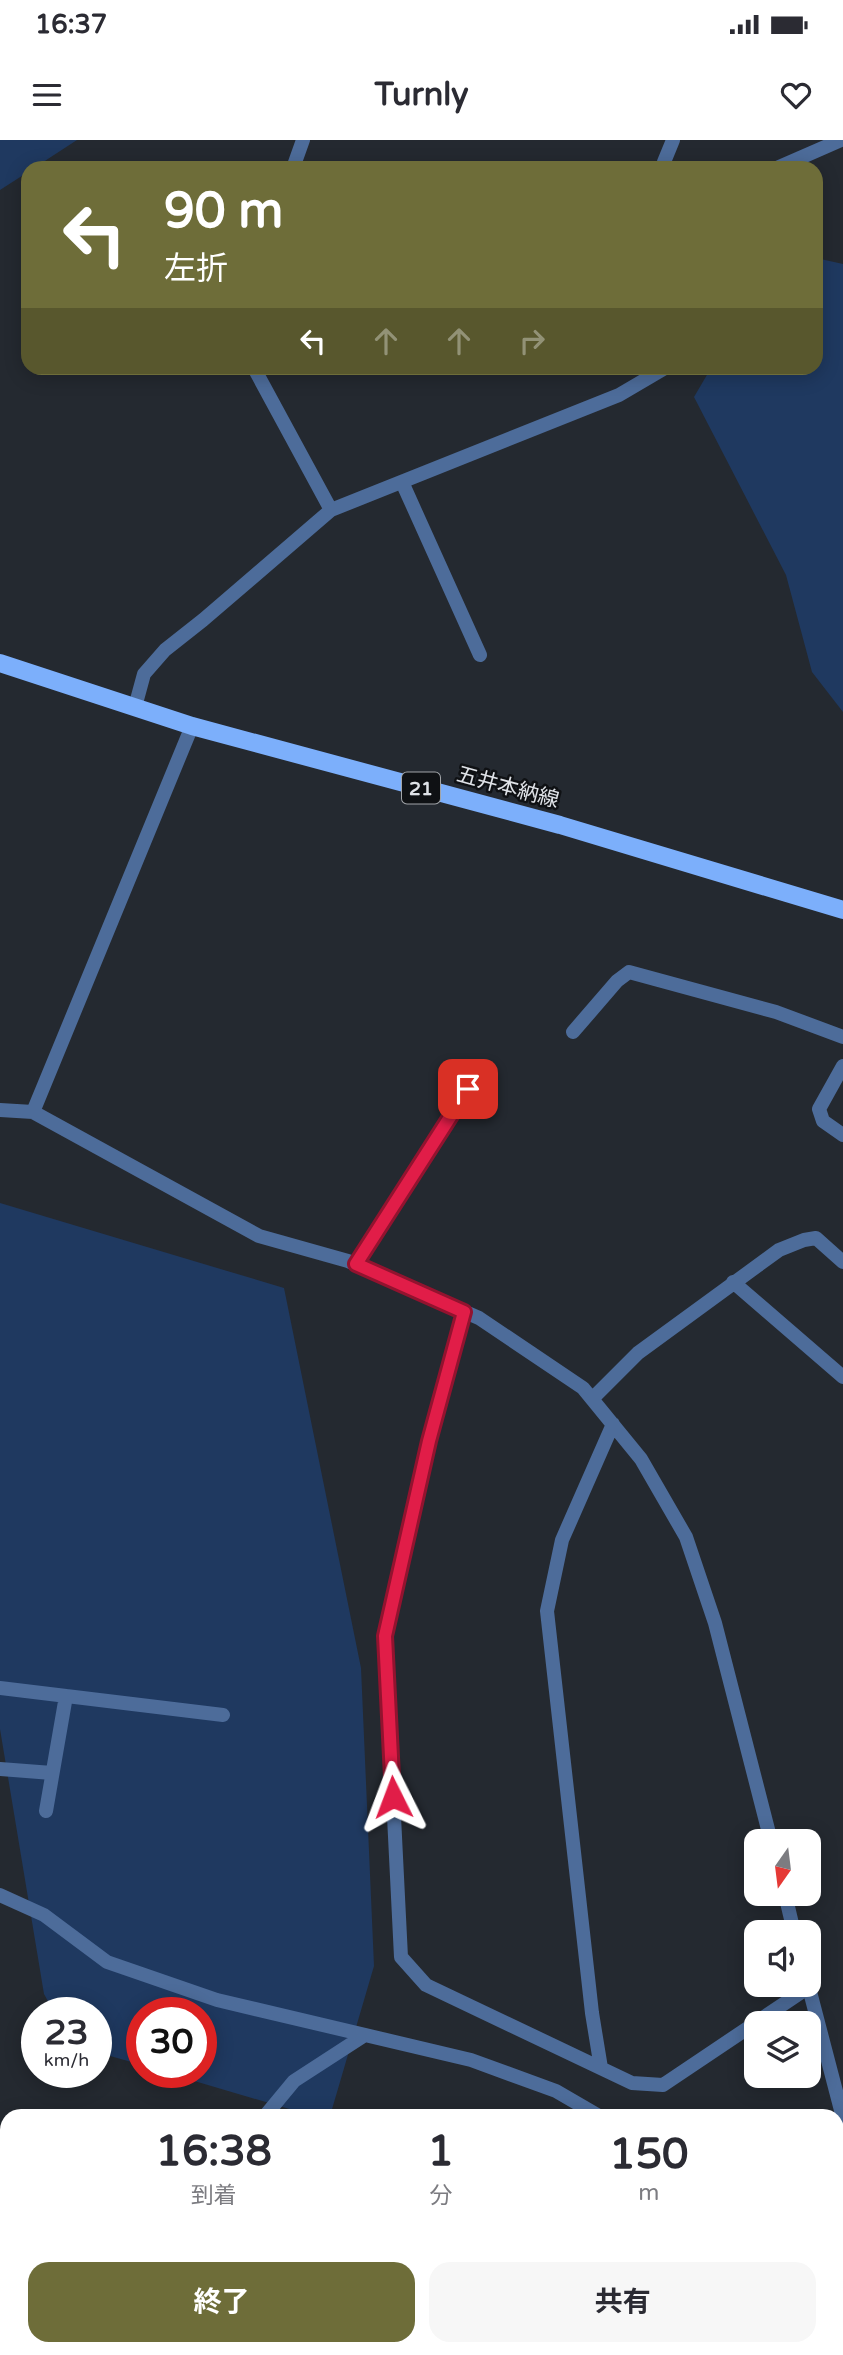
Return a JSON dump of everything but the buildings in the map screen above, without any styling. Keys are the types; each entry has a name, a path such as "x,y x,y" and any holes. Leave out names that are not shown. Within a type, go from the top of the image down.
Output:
{"main road":[{"name":"五井本納線","path":"0,663 192,726 560,825 843,909"}],"street":[{"path":"296,161 303,140"},
{"path":"664,161 673,140"},
{"path":"793,161 841,140"},
{"path":"258,375 331,510"},
{"path":"135,707 144,674 165,650 331,510 619,395 653,375"},
{"path":"402,482 480,655"},
{"path":"33,1112 192,726"},
{"path":"573,1032 617,981 629,972 776,1012 843,1037"},
{"path":"843,1066 819,1109 823,1121 843,1135"},
{"path":"356,1264 468,1089"},
{"path":"0,1110 33,1112 259,1236 356,1264 479,1318 583,1388 641,1459 686,1537 715,1623 768,1829"},
{"path":"592,1399 638,1353 779,1250 816,1238 843,1262"},
{"path":"733,1282 843,1377"},
{"path":"464,1312 429,1441 385,1636 401,1957 426,1985 632,2083 663,2085 793,1997"},
{"path":"601,2068 592,2013 547,1611 562,1540 613,1424"},
{"path":"0,1688 223,1715"},
{"path":"46,1811 66,1696"},
{"path":"0,1769 52,1773"},
{"path":"0,1895 44,1915 107,1962 218,2000 471,2060 556,2091 587,2109"},
{"path":"812,1997 841,2109"},
{"path":"271,2109 294,2081 365,2035"}],"shaded area":[{"path":"0,140 77,140 45,161 21,161 21,176 0,190"},
{"path":"823,260 843,264 843,712 812,672 786,575 694,397 707,375 823,375"},
{"path":"0,1203 284,1288 361,1668 374,1966 332,2109 289,2109 217,2088 217,1997 126,1997 126,2060 112,2057 112,1997 46,1997 0,1729"}],"route":[{"path":"393,1797 385,1636 429,1441 464,1312 356,1264 468,1089"}]}
